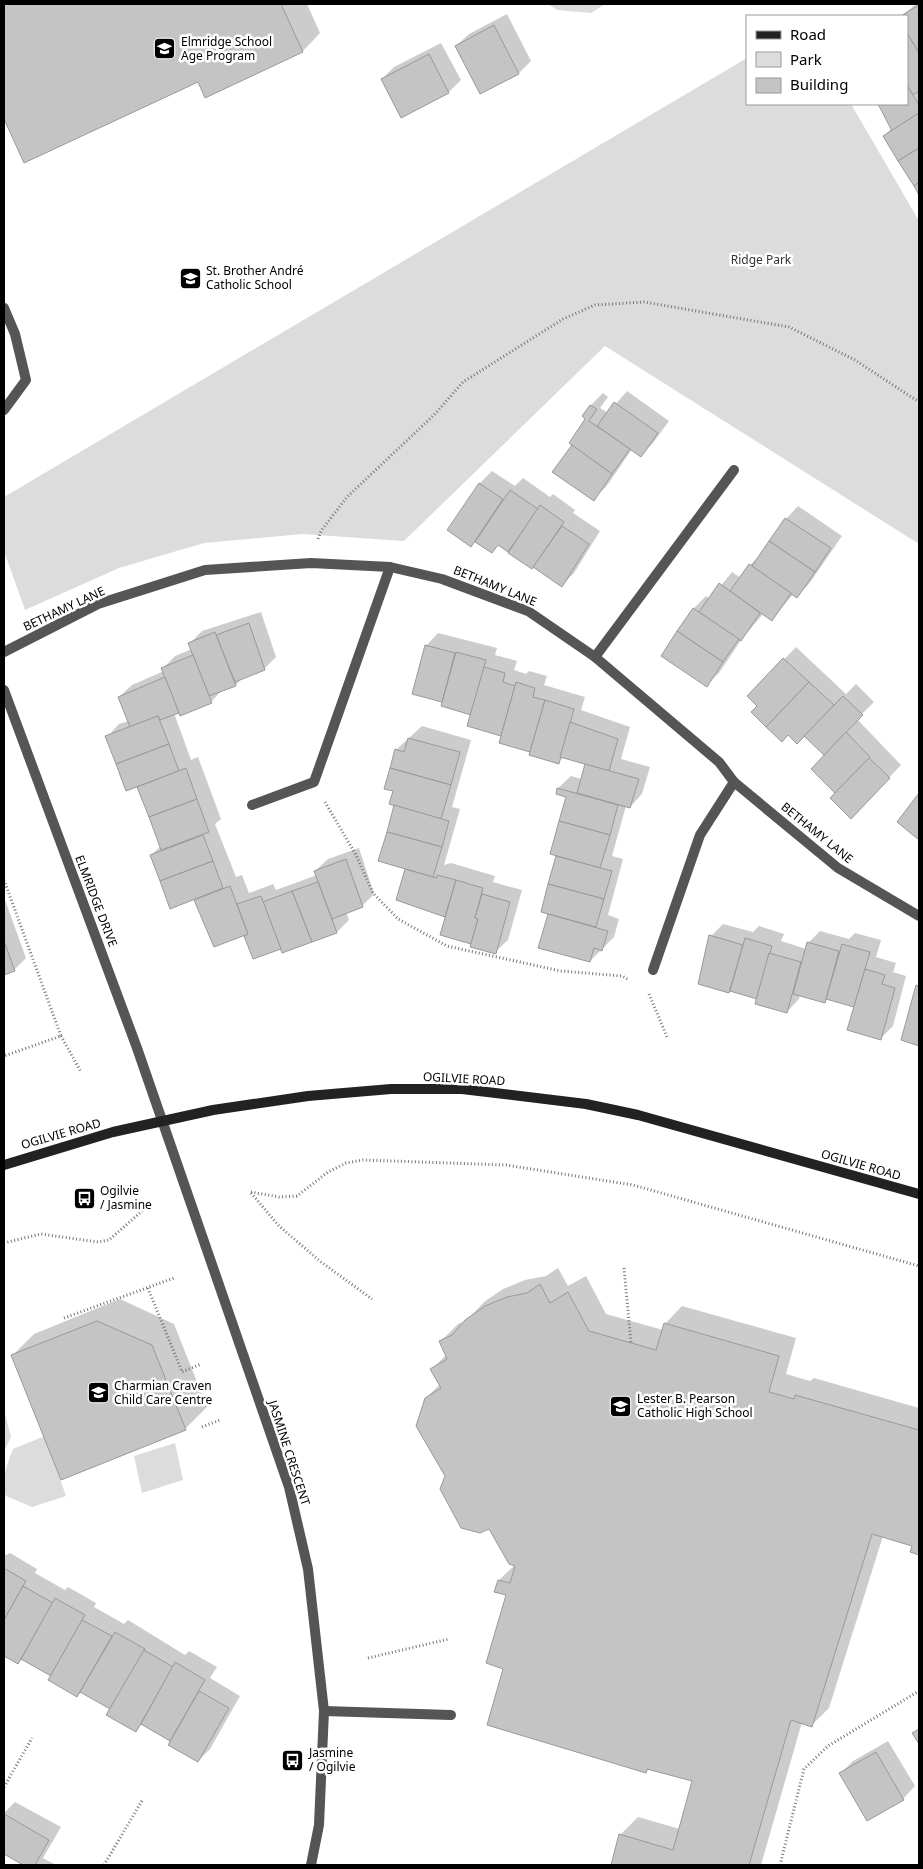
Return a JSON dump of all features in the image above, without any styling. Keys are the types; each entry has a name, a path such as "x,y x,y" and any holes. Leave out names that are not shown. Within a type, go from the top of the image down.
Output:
{"main road":[{"name":"OGILVIE ROAD","path":"4,1164 112,1132 213,1110 308,1096 391,1089 471,1090 586,1104 638,1115 919,1194"}],"street":[{"path":"4,308 15,334 26,380 4,410"},
{"path":"595,657 734,470"},
{"name":"BETHAMY LANE","path":"4,652 98,604 205,570 311,564 390,567 442,578 528,611 595,657 719,762 734,782 838,868 919,916"},
{"path":"252,806 314,782 390,567"},
{"name":"ELMRIDGE DRIVE","path":"4,690 137,1048 162,1121"},
{"path":"653,970 700,835 734,782"},
{"name":"JASMINE CRESCENT","path":"162,1121 290,1487 308,1569 324,1711 319,1825 312,1865"},
{"path":"324,1711 450,1715"}],"path":[{"path":"311,564 320,531 347,497 434,415 463,382 563,319 595,305 644,302 789,327 855,360 919,402"},
{"path":"314,782 356,856 373,893 398,919 447,946 561,971 622,976 635,984"},
{"path":"4,880 61,1036 80,1072"},
{"path":"648,992 666,1037"},
{"path":"4,1056 61,1036"},
{"path":"372,1299 321,1262 279,1226 251,1192 279,1197 296,1196 328,1172 346,1163 363,1160 506,1165 634,1185 919,1266"},
{"path":"4,1243 41,1234 98,1242 109,1240 150,1204"},
{"path":"624,1268 630,1342"},
{"path":"64,1318 174,1278"},
{"path":"148,1288 182,1372 201,1364"},
{"path":"202,1427 220,1420"},
{"path":"368,1658 449,1639"},
{"path":"780,1865 804,1769 828,1746 919,1691"},
{"path":"4,1787 32,1738"},
{"path":"104,1865 143,1799"}],"green space":[{"path":"548,4 605,4 591,13 557,10"},
{"name":"Ridge Park","path":"746,59 746,105 852,105 919,221 919,544 605,346 404,541 302,534 204,543 119,568 25,610 4,551 4,497"},
{"path":"4,1410 11,1437 4,1451"},
{"path":"45,1436 66,1496 32,1507 6,1496 4,1490 5,1472 13,1449"},
{"path":"175,1443 183,1480 142,1493 134,1456"}],"building":[{"path":"4,4 281,4 303,52 205,98 198,82 24,163 4,119"},
{"path":"919,5 919,53 908,35 908,15 903,15"},
{"path":"494,25 519,74 480,94 455,46"},
{"path":"908,35 919,53 919,91 913,95 908,87"},
{"path":"429,54 449,93 401,118 381,79"},
{"path":"908,87 919,105 919,113 892,131 879,105 908,105"},
{"path":"919,113 919,148 898,161 883,136"},
{"path":"919,148 919,182 914,186 898,161"},
{"path":"919,182 919,195 914,186"},
{"path":"614,402 658,433 641,457 597,426"},
{"path":"590,405 597,409 589,421 630,449 612,474 569,443 585,419 582,416"},
{"path":"572,445 612,474 594,501 552,472"},
{"path":"479,483 503,499 471,547 447,530"},
{"path":"510,490 538,509 508,552 498,545 492,553 475,542"},
{"path":"540,505 564,522 532,569 508,553"},
{"path":"785,518 831,548 815,572 769,541"},
{"path":"562,526 589,544 562,587 533,567"},
{"path":"769,541 815,572 797,598 752,566"},
{"path":"749,564 791,593 772,621 730,591"},
{"path":"719,583 760,613 741,641 699,612"},
{"path":"693,608 739,639 723,662 677,631"},
{"path":"249,623 265,670 235,682 216,635"},
{"path":"677,631 723,662 707,687 661,656"},
{"path":"215,632 236,686 209,696 188,643"},
{"path":"425,645 455,653 442,702 412,694"},
{"path":"456,652 486,660 471,715 441,706"},
{"path":"193,655 212,703 180,716 161,668"},
{"path":"783,658 809,682 766,727 751,712 757,706 747,696"},
{"path":"484,667 505,673 503,682 515,686 501,736 467,726"},
{"path":"165,677 179,713 160,720 158,716 130,727 118,697"},
{"path":"516,682 535,688 533,697 545,700 530,752 499,743"},
{"path":"809,682 834,705 797,744 788,735 782,742 766,727"},
{"path":"843,696 863,715 824,755 804,736"},
{"path":"545,700 574,709 559,764 529,755"},
{"path":"158,716 169,744 116,764 105,736"},
{"path":"570,722 618,739 609,771 560,757"},
{"path":"846,732 870,757 835,793 811,769"},
{"path":"408,738 460,752 451,785 390,768 395,749 404,752"},
{"path":"169,744 179,771 126,791 116,764"},
{"path":"869,758 890,778 851,819 830,798"},
{"path":"585,764 639,779 630,808 577,793"},
{"path":"186,768 197,799 149,817 137,787"},
{"path":"390,768 451,785 441,819 389,804 393,791 384,789"},
{"path":"557,788 618,805 610,835 559,821 566,797 556,794"},
{"path":"919,793 919,840 897,822"},
{"path":"197,799 209,832 161,850 149,817"},
{"path":"394,805 449,821 442,847 387,832"},
{"path":"559,821 610,835 600,868 550,854"},
{"path":"387,832 442,847 433,877 378,861"},
{"path":"203,835 213,861 160,881 150,855"},
{"path":"556,856 612,871 604,899 548,884"},
{"path":"346,859 363,907 332,919 314,871"},
{"path":"213,861 223,888 170,909 160,881"},
{"path":"405,869 437,878 437,875 456,880 445,917 396,900"},
{"path":"456,880 483,888 475,918 478,919 471,944 440,935"},
{"path":"318,882 337,933 312,942 292,891"},
{"path":"548,884 604,899 596,927 541,912"},
{"path":"230,886 248,934 214,947 194,900"},
{"path":"292,891 312,942 282,953 263,902"},
{"path":"482,894 510,902 496,954 470,947 478,919 475,918"},
{"path":"261,896 281,949 253,959 244,936 248,934 237,904"},
{"path":"548,914 608,931 602,951 594,948 590,962 538,948"},
{"path":"709,935 743,945 729,993 698,984"},
{"path":"745,938 772,946 757,999 730,991"},
{"path":"4,941 15,971 4,975"},
{"path":"807,942 839,951 825,1003 793,994"},
{"path":"842,944 870,952 854,1007 826,999"},
{"path":"769,953 801,962 787,1013 755,1004"},
{"path":"865,969 885,975 882,984 895,988 881,1040 847,1030"},
{"path":"916,985 919,986 919,1046 901,1040"},
{"path":"540,1284 550,1303 568,1292 589,1331 656,1350 664,1323 779,1356 769,1392 794,1399 795,1395 919,1430 919,1555 910,1552 912,1546 872,1534 812,1727 791,1720 749,1865 611,1865 619,1834 673,1850 692,1781 647,1769 646,1773 487,1725 503,1669 486,1663 506,1595 494,1592 498,1580 510,1583 515,1566 509,1564 489,1529 480,1533 461,1528 440,1489 445,1476 416,1426 425,1398 441,1388 430,1369 447,1359 439,1341 452,1335 465,1320 485,1306 507,1297 527,1293"},
{"name":"Charmian Craven Child Care Centre","path":"97,1321 152,1345 186,1430 61,1480 11,1355"},
{"path":"4,1568 26,1581 4,1620"},
{"path":"23,1586 53,1603 18,1664 4,1656 4,1620"},
{"path":"55,1598 85,1615 51,1676 21,1659"},
{"path":"82,1620 112,1636 77,1697 48,1680"},
{"path":"115,1632 145,1649 110,1709 80,1692"},
{"path":"144,1650 173,1667 136,1732 106,1715"},
{"path":"175,1662 205,1680 170,1741 141,1724"},
{"path":"199,1691 229,1708 198,1762 168,1745"},
{"path":"919,1729 919,1744 912,1733"},
{"path":"876,1752 904,1800 867,1821 839,1773"},
{"path":"4,1814 49,1840 35,1865 23,1865 4,1854"}],"place":[{"name":"Elmridge School Age Program","path":"165,49"},
{"name":"St. Brother André Catholic School","path":"190,278"},
{"name":"Ogilvie / Jasmine","path":"84,1198"},
{"name":"Charmian Craven Child Care Centre","path":"98,1393"},
{"name":"Lester B. Pearson Catholic High School","path":"621,1406"},
{"name":"Jasmine / Ogilvie","path":"293,1760"}]}
